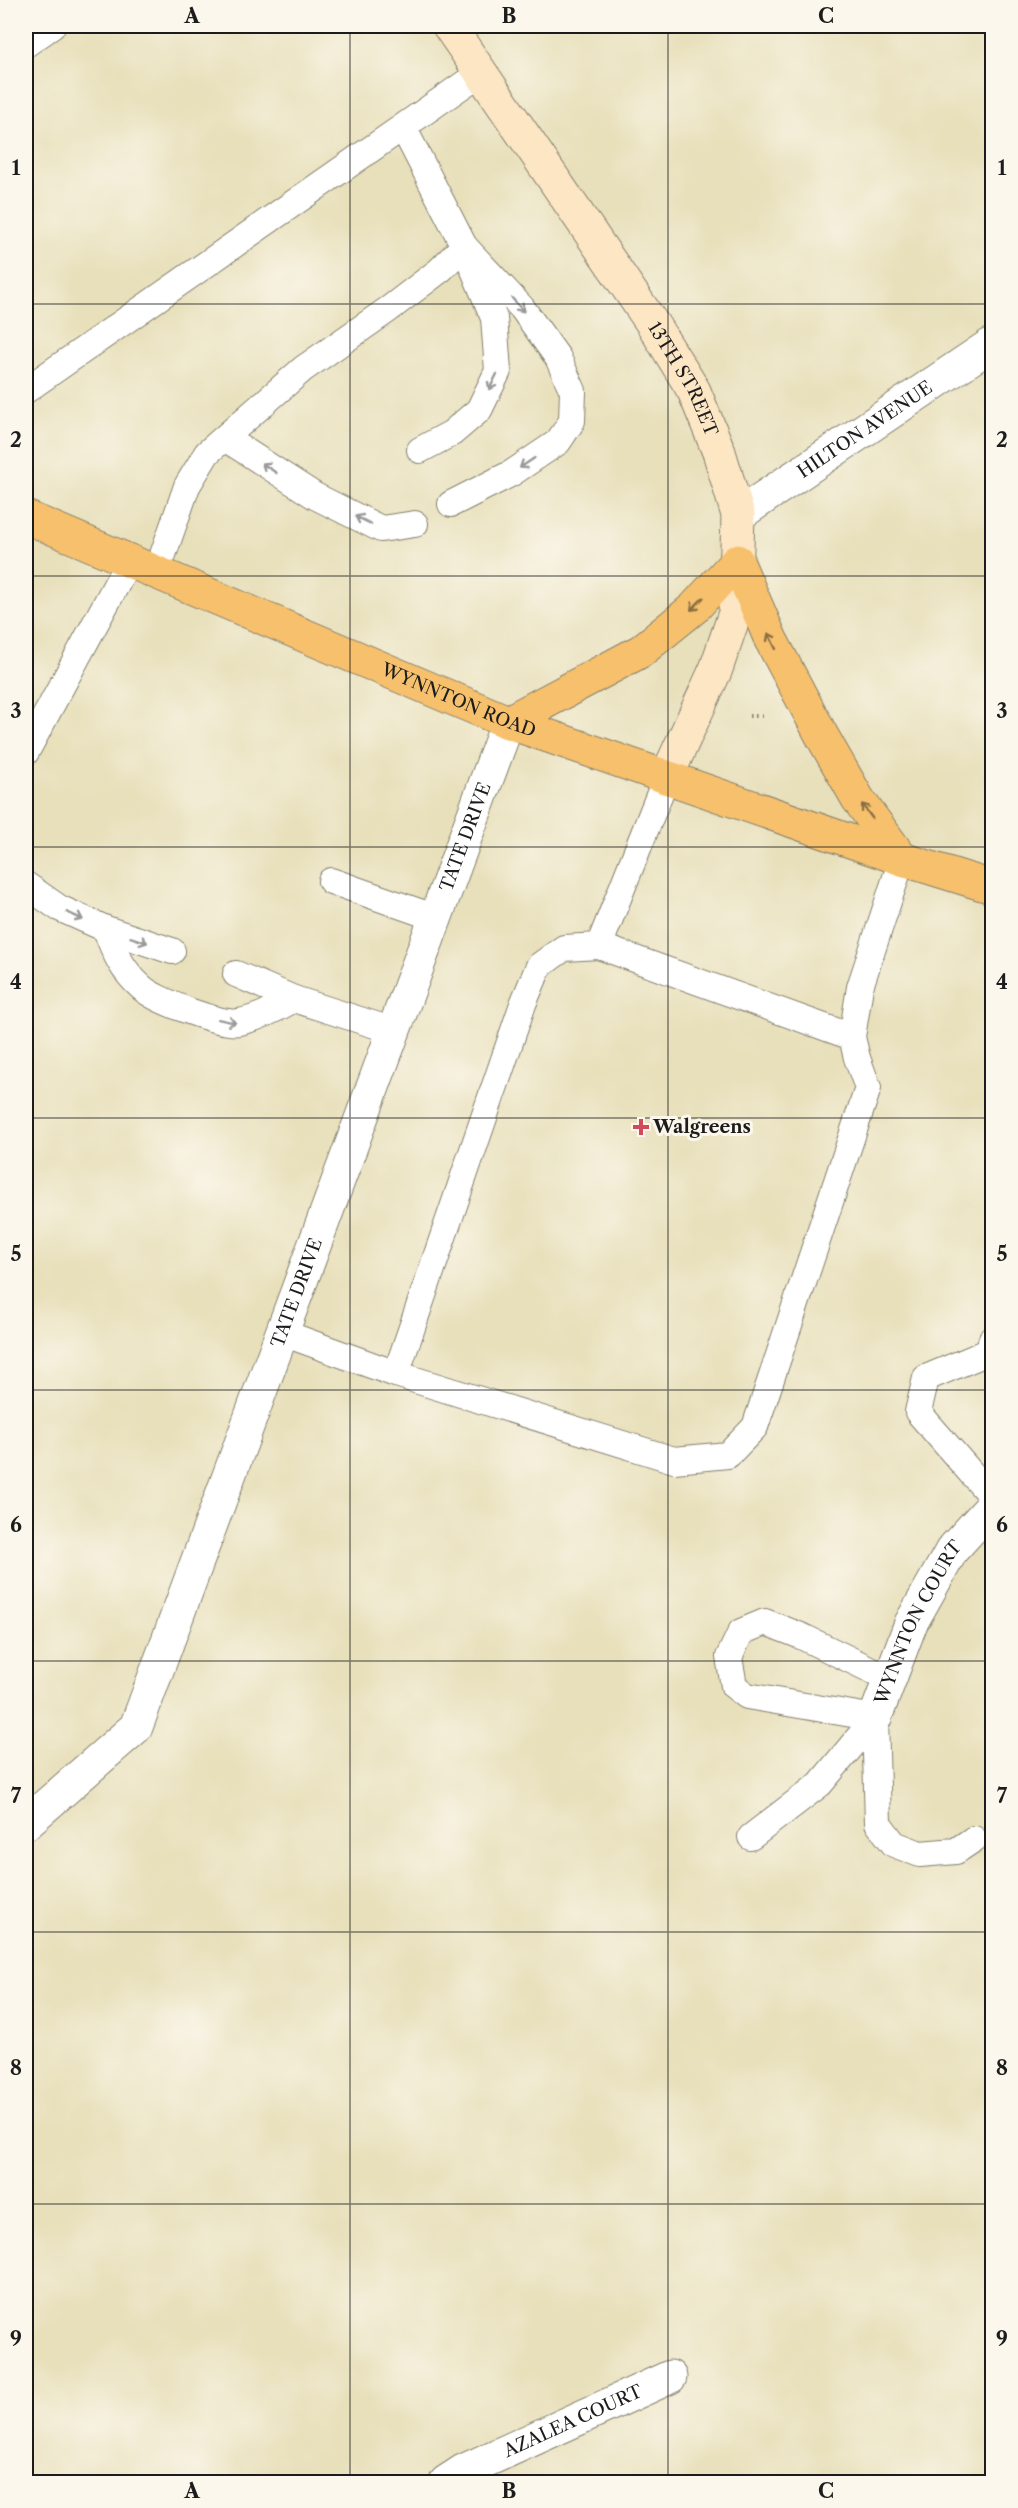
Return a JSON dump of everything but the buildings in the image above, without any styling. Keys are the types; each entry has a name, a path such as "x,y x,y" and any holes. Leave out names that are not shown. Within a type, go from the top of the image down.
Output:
{"main road":[{"name":"13TH STREET","path":"449,26 654,326 694,391 719,452 738,515 735,613 717,669 666,778"},
{"name":"WYNNTON ROAD","path":"26,517 508,722 902,859 993,887"},
{"path":"508,722 641,651 694,608 737,561 771,640 822,736 858,799 902,859"}],"street":[{"name":"HILTON AVENUE","path":"738,515 993,344"},
{"name":"TATE DRIVE","path":"26,1823 136,1727 508,722"},
{"name":"WYNNTON COURT","path":"875,1718 911,1623 952,1550 993,1506"},
{"name":"AZALEA COURT","path":"446,2482 463,2471 669,2377"}],"lane":[{"path":"26,44 52,26"},
{"path":"26,390 480,73"},
{"path":"403,127 464,246 494,318 498,371 479,410 452,433 420,450"},
{"path":"26,752 143,566 207,453 303,369 389,309 440,270 464,246"},
{"path":"451,504 512,473 558,442 572,421 573,390 558,358 522,308 464,246"},
{"path":"225,438 315,496 381,529 415,524"},
{"path":"599,946 666,778"},
{"path":"283,1333 396,1374 674,1460 728,1455 755,1427 868,1088 856,1058 852,1037 860,987 902,859"},
{"path":"331,881 436,918"},
{"path":"26,885 59,908 106,929 172,951"},
{"path":"106,929 117,959 142,989 195,1014 237,1023 272,1011 294,999"},
{"path":"396,1374 523,1004 539,966 564,948 599,946 852,1037"},
{"path":"236,974 294,999 394,1031"},
{"path":"993,1339 988,1352 926,1378 918,1412 993,1497"},
{"path":"875,1718 747,1696 734,1686 729,1657 741,1632 765,1622 801,1636 890,1679"},
{"path":"751,1837 820,1784 875,1718"},
{"path":"875,1718 878,1823 894,1844 920,1854 956,1851 974,1839"}],"place":[{"name":"Walgreens","path":"641,1127"}]}
